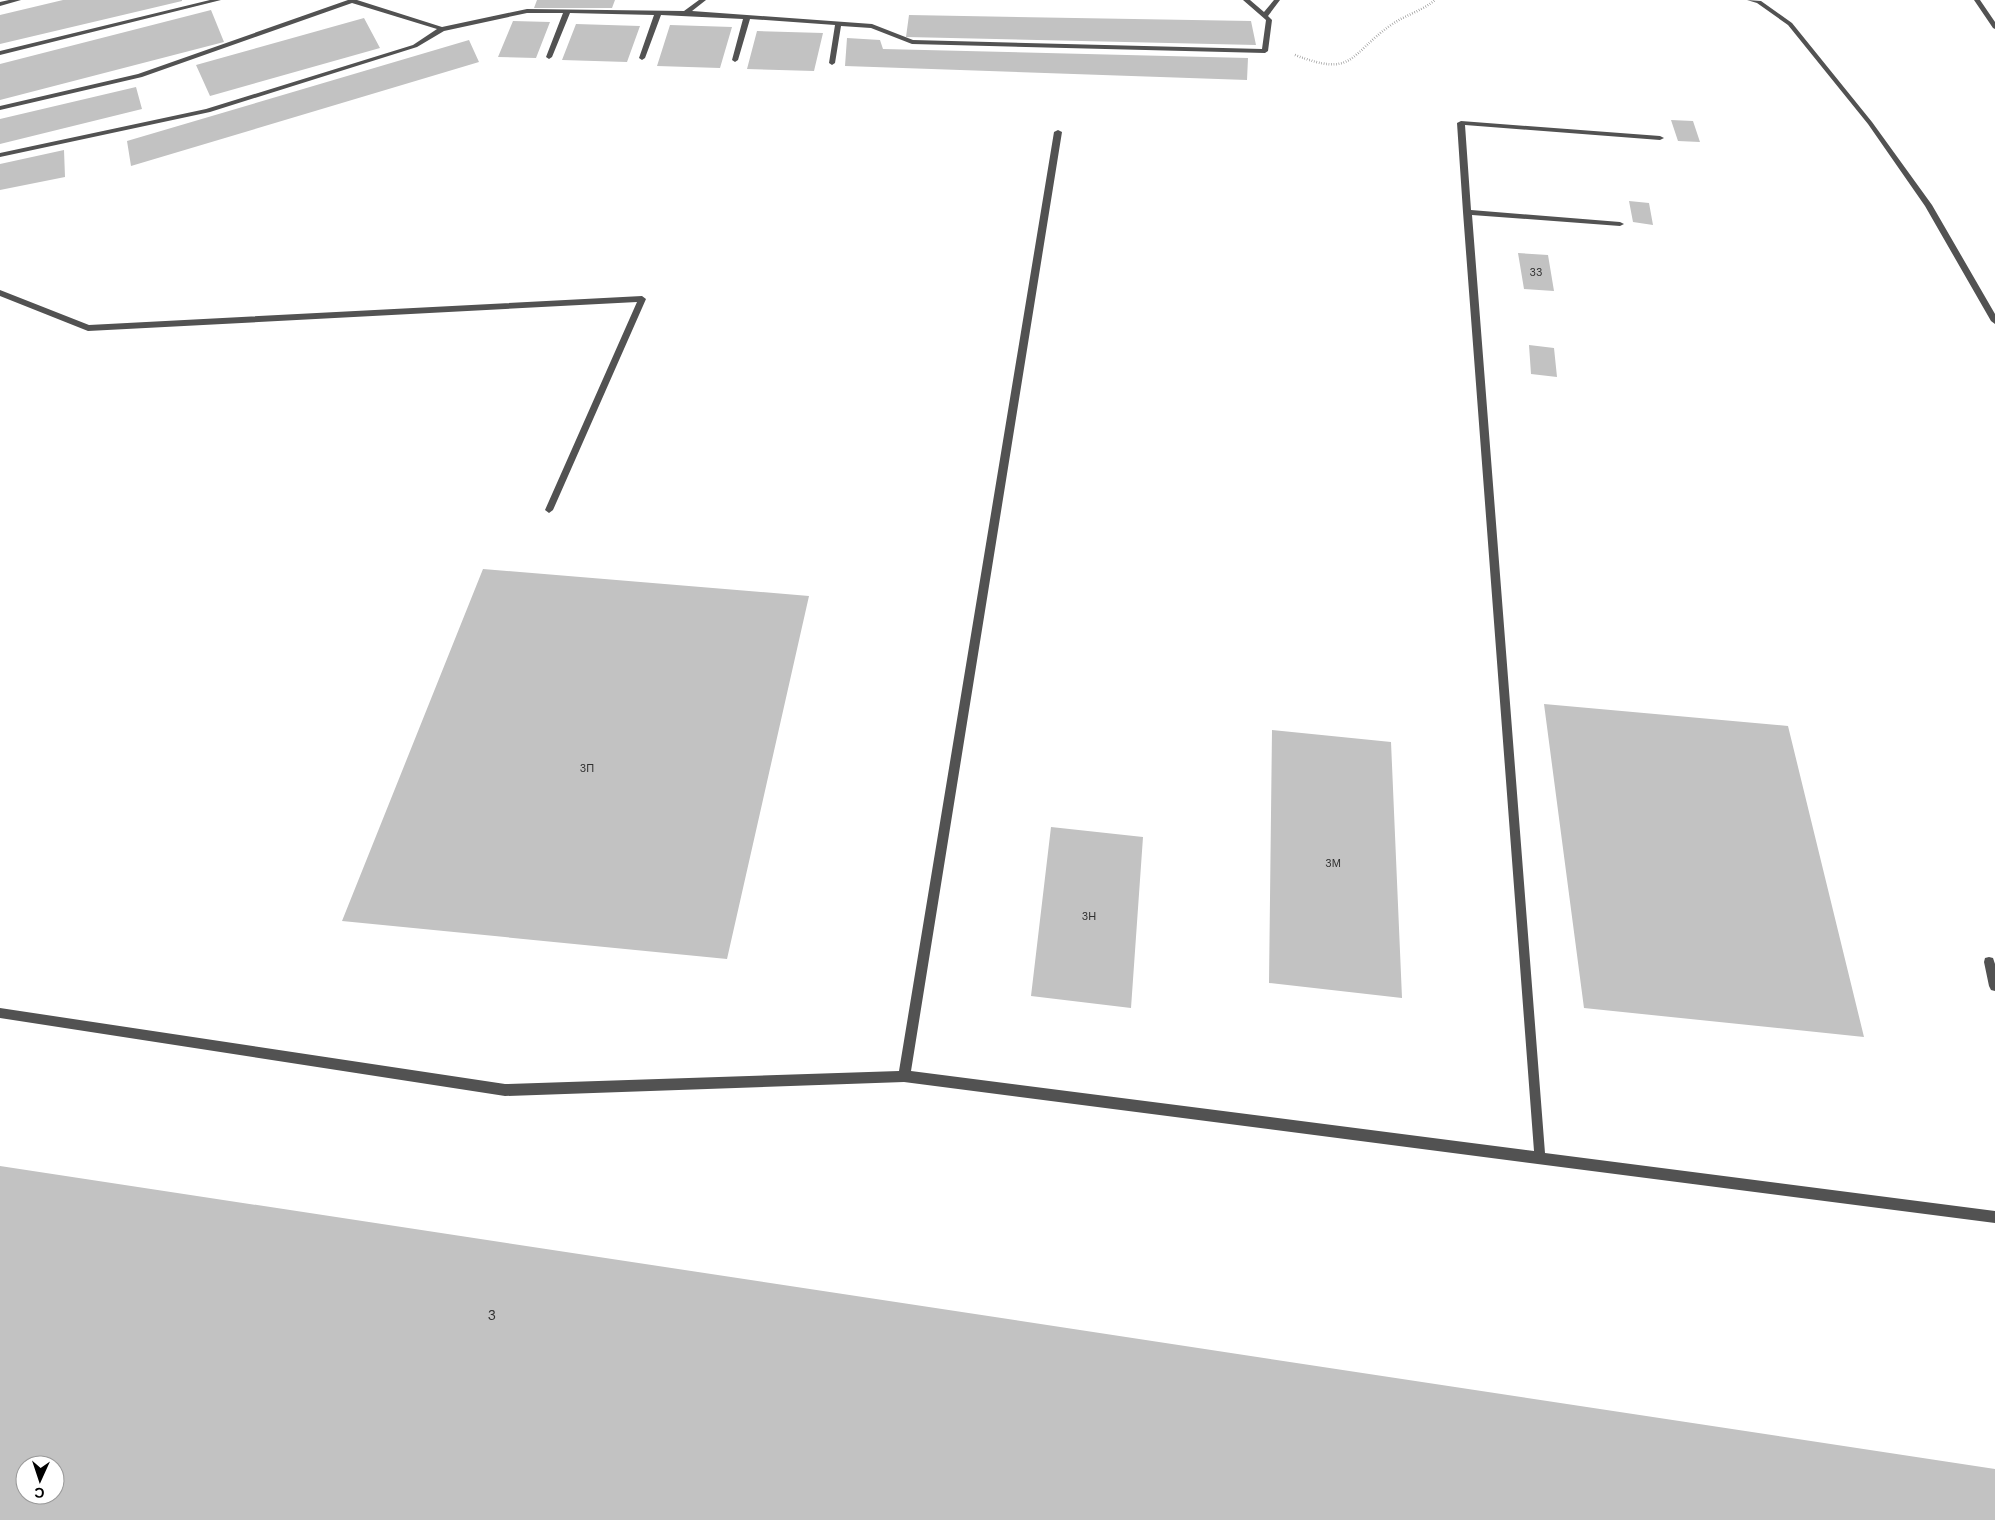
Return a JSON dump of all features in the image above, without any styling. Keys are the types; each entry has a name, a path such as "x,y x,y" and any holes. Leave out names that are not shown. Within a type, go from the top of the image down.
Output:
{"lane":[{"path":"0,4 18,0"},
{"path":"0,53 218,0"},
{"path":"0,108 140,76 354,0 442,29"},
{"path":"686,14 703,0"},
{"path":"0,156 208,111 415,46 442,29 527,11 686,14 872,26 912,42 1265,51 1268,20 1246,0"},
{"path":"1264,16 1277,0"},
{"path":"1750,0 1759,2 1790,24 1870,123 1928,205 1995,321"},
{"path":"1977,0 1995,27"},
{"path":"549,56 568,12"},
{"path":"642,58 658,13"},
{"path":"735,60 747,17"},
{"path":"832,63 838,24"},
{"path":"1540,1158 1461,123 1660,138"},
{"path":"904,1076 1058,132"},
{"path":"1467,212 1620,224"},
{"path":"0,293 88,328 642,299 549,510"},
{"path":"1989,962 1995,986"},
{"path":"0,1013 505,1090 904,1076 1995,1217"}],"path":[{"path":"1294,54 1316,64 1330,67 1344,66 1367,47 1380,32 1401,18 1428,7 1435,0"}],"building":[{"path":"63,0 182,1 0,44 0,15"},
{"path":"537,0 615,0 612,8 534,8"},
{"path":"211,10 224,42 0,100 0,64"},
{"path":"909,15 1251,21 1256,45 906,37"},
{"path":"364,18 380,48 210,96 196,65"},
{"path":"513,21 550,22 536,58 498,57"},
{"path":"576,24 640,26 627,62 562,60"},
{"path":"670,25 732,27 720,68 657,66"},
{"path":"757,31 823,33 814,71 747,69"},
{"path":"847,38 880,40 883,49 1248,58 1247,80 845,66"},
{"path":"469,40 479,62 131,166 127,141"},
{"path":"136,87 142,109 0,144 0,119"},
{"path":"1671,120 1693,121 1700,142 1678,141"},
{"path":"64,150 65,177 0,190 0,164"},
{"path":"1629,201 1649,203 1653,225 1633,222"},
{"path":"1518,253 1548,255 1554,291 1524,289"},
{"path":"1529,345 1554,348 1557,377 1531,374"},
{"path":"483,569 809,596 727,959 342,921"},
{"path":"1544,704 1788,726 1864,1037 1584,1008"},
{"path":"1272,730 1391,742 1402,998 1269,983"},
{"path":"1051,827 1143,837 1131,1008 1031,996"},
{"path":"0,1166 1995,1469 1995,1520 0,1520"}]}
